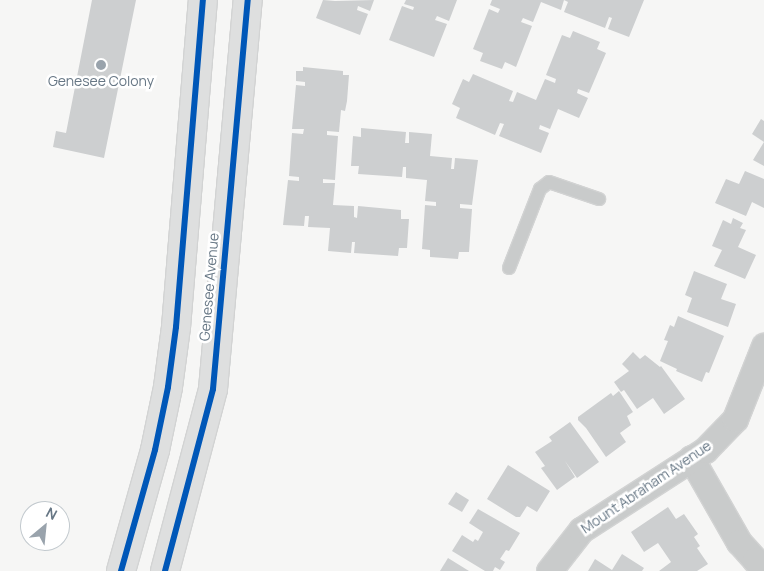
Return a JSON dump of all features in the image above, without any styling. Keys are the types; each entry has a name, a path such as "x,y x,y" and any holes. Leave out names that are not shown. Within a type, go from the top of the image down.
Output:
{"main road":[{"path":"121,571 155,450 176,327 203,0"},
{"name":"Genesee Avenue","path":"165,571 213,389 248,0"}],"street":[{"name":"Mount Abraham Avenue","path":"549,571 581,530 705,450 735,419 764,346"},
{"path":"691,458 739,542 755,560 764,565"}],"lane":[{"path":"509,268 540,189 549,182 599,199"}],"building":[{"name":"Genesee Colony","path":"92,0 136,0 104,158 53,147 56,131 66,133"},
{"path":"323,0 374,0 370,11 358,6 357,10 368,14 360,35 316,18"},
{"path":"406,0 457,0 449,21 437,16 435,20 447,24 434,57 389,40 402,6 413,10 414,7 404,4"},
{"path":"492,0 564,0 561,10 541,2 533,22 523,18 521,22 532,26 516,67 505,62 502,69 480,61 483,53 473,49 489,9 498,13 500,9 490,5"},
{"path":"564,0 644,0 629,37 608,29 612,18 609,17 605,28 564,12 568,2"},
{"path":"573,31 600,42 597,49 606,53 589,93 578,89 577,93 588,98 579,118 558,109 550,129 540,125 539,129 549,133 541,153 499,136 504,124 500,123 495,135 456,118 460,108 452,104 463,79 469,82 473,74 513,91 509,101 513,102 517,92 536,100 545,79 555,83 556,79 546,75 562,35 570,38"},
{"path":"303,67 343,71 343,75 349,75 347,101 345,111 341,110 339,132 327,131 327,135 338,136 335,180 323,179 323,183 335,183 333,205 354,206 354,217 357,218 358,206 401,210 401,219 409,219 407,248 399,248 398,256 354,253 355,242 352,242 351,253 328,251 330,228 308,227 309,216 305,216 304,226 283,225 288,180 299,181 299,177 289,176 292,133 303,134 304,129 292,129 296,85 305,86 305,82 296,81 296,71 303,71"},
{"path":"761,119 764,121 764,142 752,134"},
{"path":"361,128 406,132 405,143 409,143 409,132 432,134 430,156 452,158 451,169 454,169 455,158 478,160 472,205 460,204 460,208 472,209 469,252 459,252 458,259 430,257 430,250 422,249 425,205 436,206 436,202 425,201 427,180 406,178 406,167 403,167 402,177 358,174 359,166 351,166 353,136 361,137"},
{"path":"764,142 764,166 753,160"},
{"path":"745,171 764,179 764,208 752,202 746,216 715,203 726,179 739,184"},
{"path":"733,218 743,223 740,228 746,230 738,247 756,255 745,279 714,266 722,250 712,246 723,220 731,224"},
{"path":"694,271 727,284 721,299 736,304 728,327 687,312 692,298 685,295"},
{"path":"678,316 724,336 709,373 706,372 702,382 676,371 677,369 660,361 668,341 664,340 670,325 674,327"},
{"path":"633,352 640,359 645,355 661,366 685,399 664,414 653,398 637,409 624,390 621,392 614,382 629,371 622,364"},
{"path":"619,391 633,412 627,416 631,425 620,433 626,442 606,457 586,428 578,420 578,417 611,393 613,396"},
{"path":"570,422 599,462 577,478 565,461 575,477 557,490 541,468 545,466 535,452 552,441 549,437"},
{"path":"508,465 550,491 537,512 527,506 520,517 516,517 487,499"},
{"path":"456,492 469,500 462,512 448,504"},
{"path":"668,507 676,519 684,514 698,534 694,537 700,546 697,548 708,564 697,571 659,571 671,562 658,543 644,552 631,532"},
{"path":"478,509 520,533 509,551 506,550 500,559 505,562 500,570 495,567 493,571 485,571 452,551 462,535 473,542 475,539 478,541 483,532 469,523"},
{"path":"622,554 644,568 642,571 588,571 595,559 612,570"},
{"path":"448,558 469,571 440,571"}],"cycle path":[{"path":"121,571 155,450 168,387 176,327 203,0"},
{"path":"165,571 213,389 248,0"}],"place":[{"name":"Genesee Colony","path":"101,65"}]}
